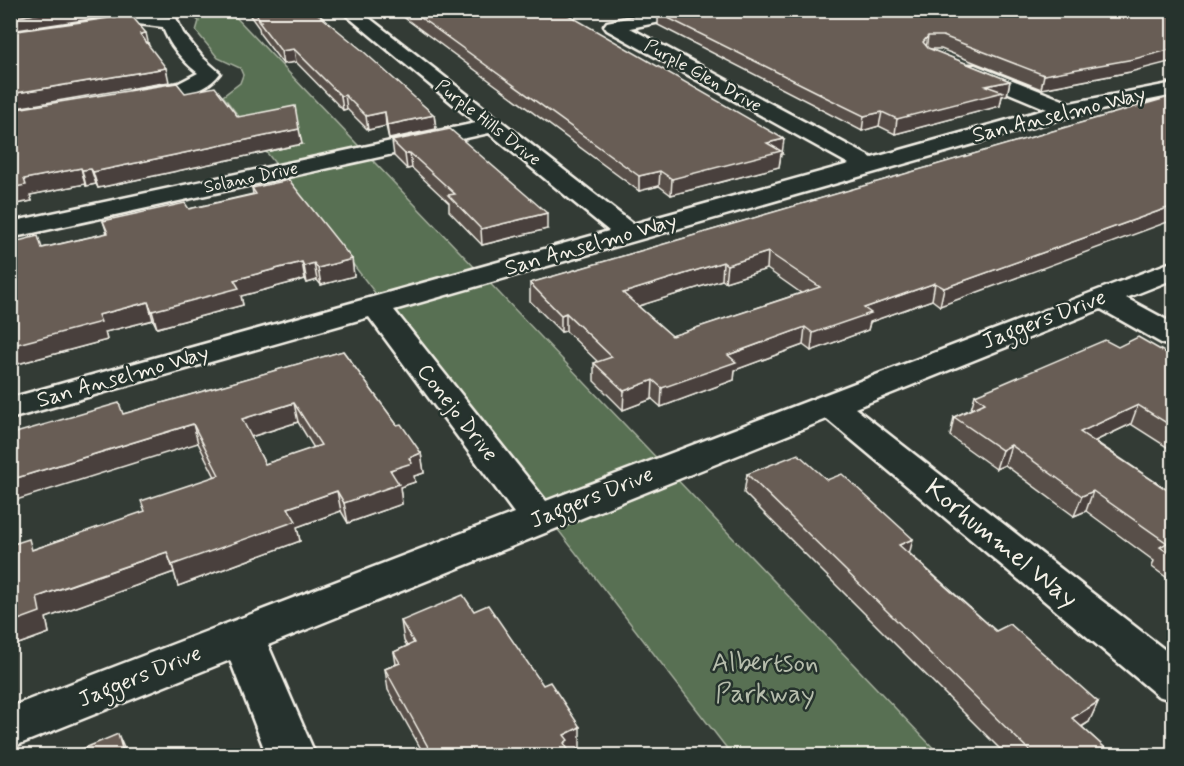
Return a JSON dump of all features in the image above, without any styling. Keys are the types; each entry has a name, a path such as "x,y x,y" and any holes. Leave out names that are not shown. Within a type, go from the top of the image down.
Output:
{"street":[{"name":"Purple Hills Drive","path":"348,10 628,234"},
{"name":"Purple Glen Drive","path":"698,10 613,26 869,166"},
{"path":"10,39 138,19 156,19 170,22 174,34 196,62 210,73 204,80 188,87 121,98"},
{"path":"954,63 1068,110"},
{"name":"San Anselmo Way","path":"10,409 1068,110 1173,89"},
{"name":"Solano Drive","path":"10,231 492,126"},
{"name":"Jaggers Drive","path":"10,728 1173,269"},
{"path":"1103,298 1173,337"},
{"name":"Conejo Drive","path":"377,306 389,325 539,519"},
{"name":"Korhummel Way","path":"829,404 1173,683"},
{"path":"242,636 292,756"}],"green space":[{"name":"Albertson Parkway","path":"185,11 230,11 940,755 732,755 223,96 240,83 243,75 240,68 218,58 196,31 199,21"}],"building":[{"path":"10,10 60,10 10,18"},
{"path":"253,10 313,10 363,51 434,115 387,125 385,112 366,116 345,95 341,96 294,49 281,51 258,21 261,21"},
{"path":"410,10 560,10 784,139 767,143 781,151 672,179 660,171 639,176"},
{"path":"670,10 1173,10 1173,49 1134,59 1044,75 943,36 928,36 923,42 928,48 1010,81 986,86 1003,92 897,119 882,112 864,116 658,13"},
{"path":"131,15 146,33 140,34 166,68 10,94 10,32"},
{"path":"177,83 185,93 215,87 238,117 295,106 299,129 93,172 91,169 82,170 81,168 24,179 26,185 10,188 10,110"},
{"path":"1173,96 1173,206 944,288 935,283 864,308 871,313 813,333 805,327 728,355 736,362 662,388 653,380 624,391 594,363 612,357 566,313 561,315 530,283","holes":["768,252 820,287 672,336 623,293 723,262 727,265"]},
{"path":"450,129 547,213 481,229 448,195 455,194 410,153 405,154 392,141"},
{"path":"289,180 352,259 318,268 314,263 304,266 302,262 234,280 239,288 152,311 148,302 98,315 101,322 10,346 10,243 38,236 42,248 108,233 103,221 185,203 189,209 256,194 252,188"},
{"path":"1138,337 1173,357 1173,427 1138,405 1080,432 1173,494 1173,556 1160,547 1167,543 1093,491 1082,496 1011,445 1002,450 954,417 985,403 975,395 1105,340 1118,347"},
{"path":"343,351 397,425 401,424 421,453 409,458 412,463 390,470 399,484 344,503 337,491 288,508 296,521 172,565 167,552 37,597 40,612 10,623 10,545 29,539 32,550 145,511 141,501 219,475 193,424 10,480 10,447 15,446 12,434 119,403 123,414","holes":["294,403 321,445 265,464 242,419"]},
{"path":"798,454 827,480 842,474 913,539 899,545 955,595 996,631 1010,624 1098,702 1072,718 1114,756 1035,756 747,474"},
{"path":"463,595 474,611 488,605 543,685 550,682 580,727 564,735 568,740 564,743 572,756 465,756 458,749 444,756 433,756 385,669 400,663 394,652 414,643 401,621"},
{"path":"118,734 124,756 74,756 73,753"}]}
